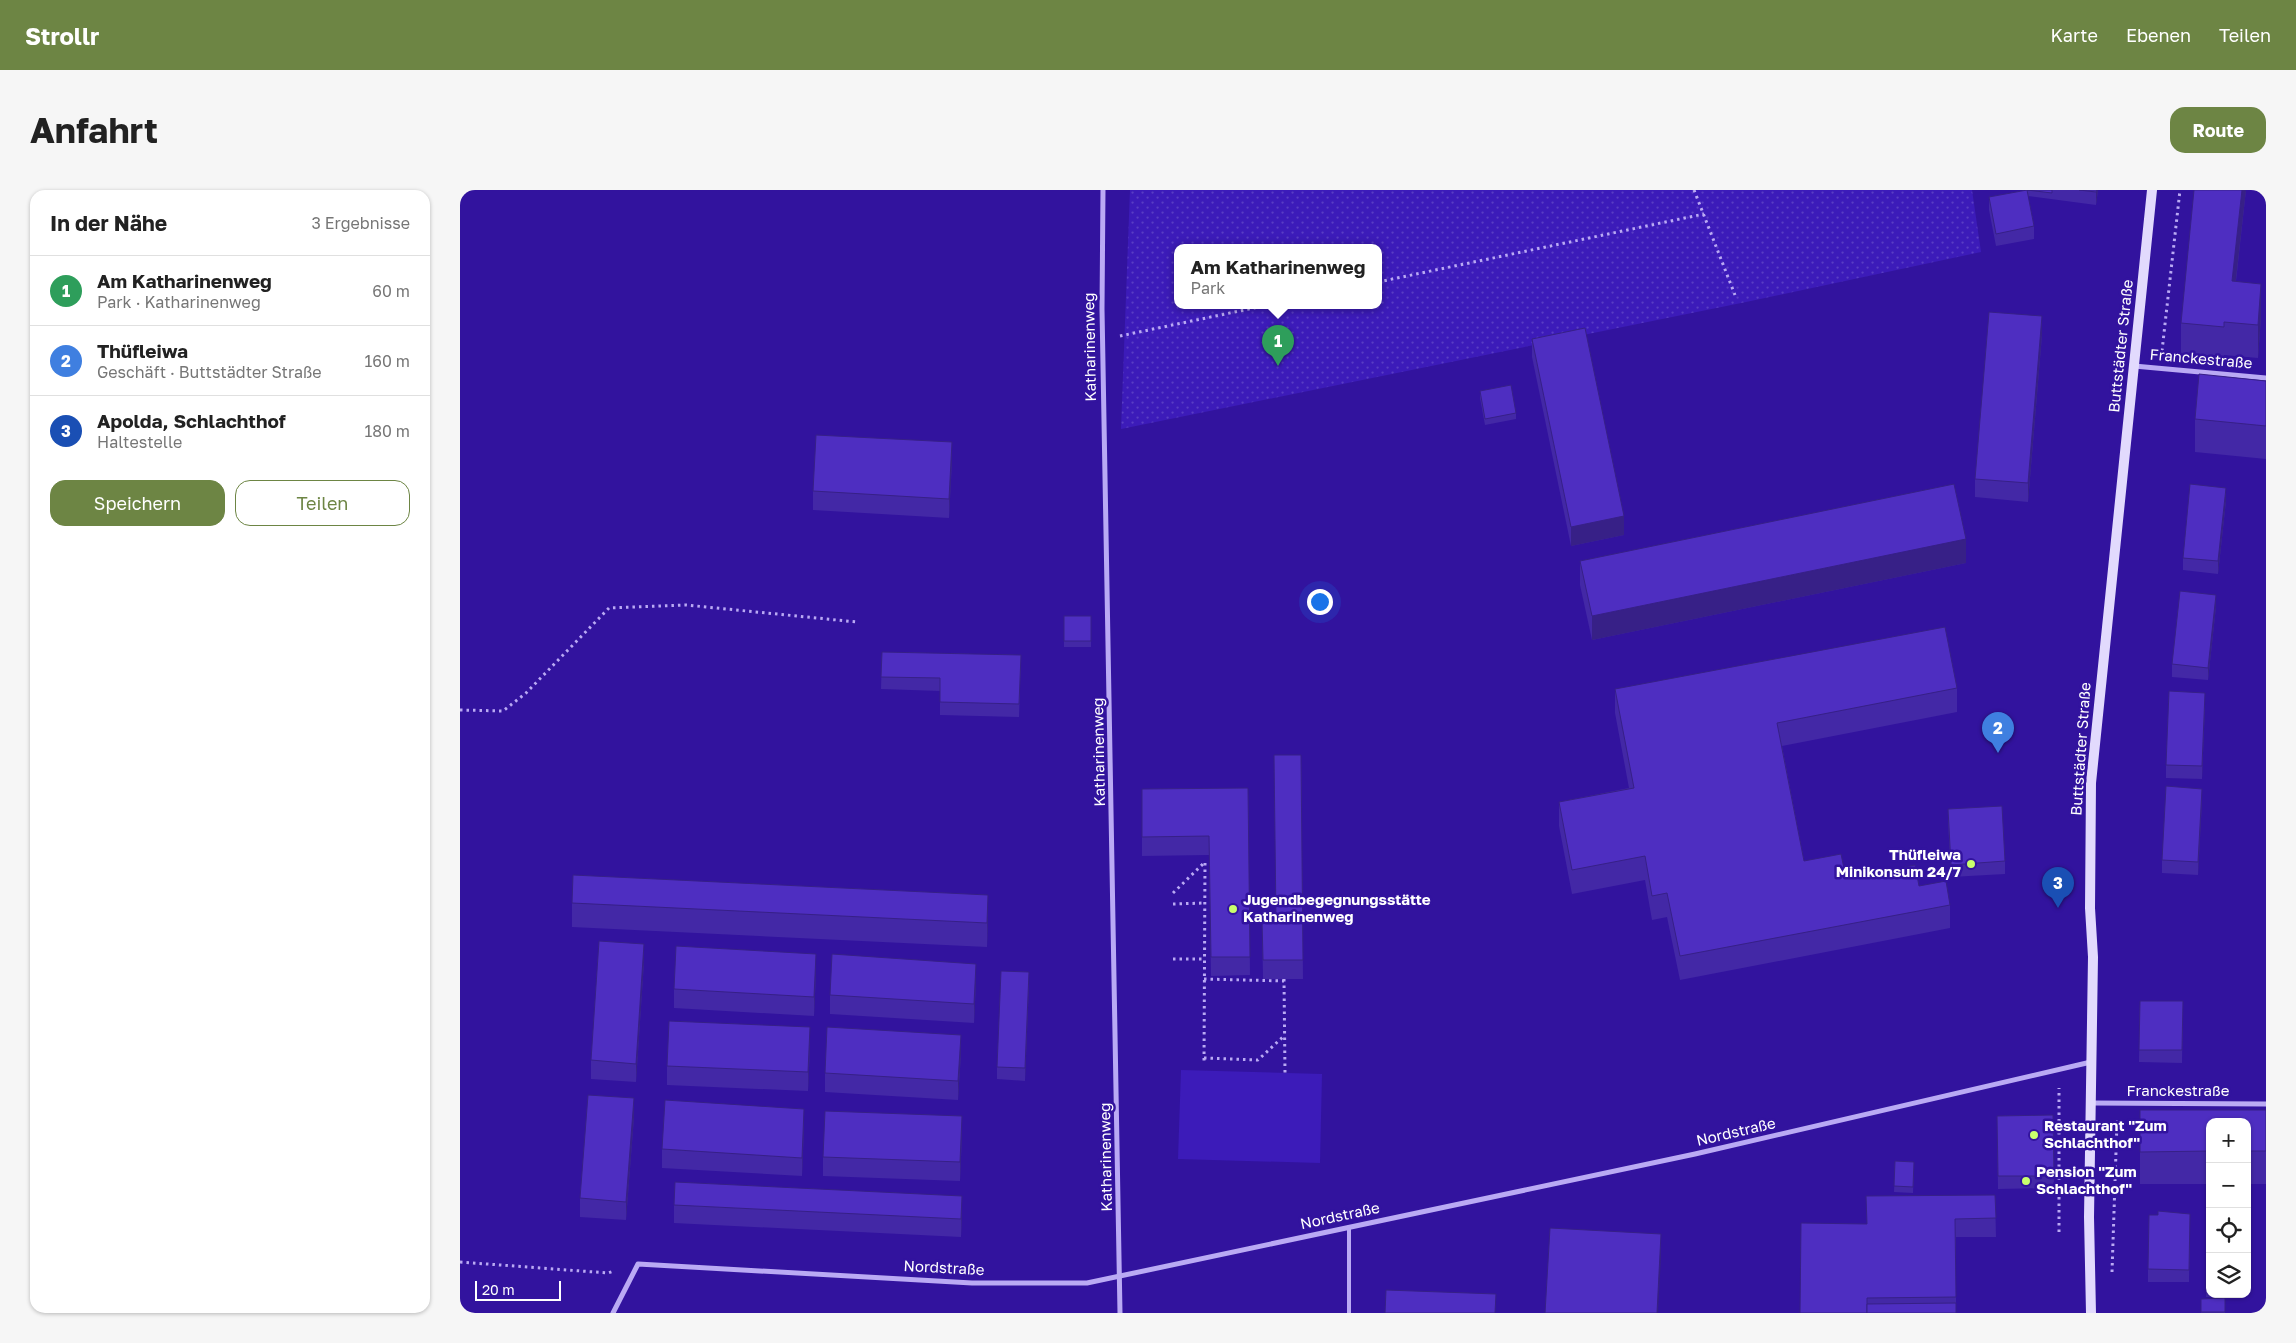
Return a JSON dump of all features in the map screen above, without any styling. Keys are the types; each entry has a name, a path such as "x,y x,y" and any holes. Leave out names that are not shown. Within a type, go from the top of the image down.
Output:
{"street":[{"name":"Katharinenweg","path":"1103,190 1102,339 1121,1275 1120,1313"},
{"name":"Buttstädter Straße","path":"2090,1313 2091,783 2152,190"},
{"name":"Franckestraße","path":"2134,366 2266,378"},
{"name":"Nordstraße","path":"638,1264 972,1283 1087,1283 1695,1154 2091,1062"},
{"name":"Franckestraße","path":"2091,1103 2266,1104"},
{"path":"613,1313 638,1264"}],"lane":[{"path":"1349,1227 1349,1313"}],"path":[{"path":"1694,190 1735,295"},
{"path":"2160,368 2180,190"},
{"path":"1382,281 1704,214"},
{"path":"1102,339 1248,309"},
{"path":"460,710 503,711 526,693 609,608 686,605 857,622"},
{"path":"1173,893 1205,862 1204,1063"},
{"path":"1173,904 1205,903"},
{"path":"1173,959 1204,959"},
{"path":"1204,979 1284,980 1285,1073"},
{"path":"1204,1058 1258,1060 1285,1035"},
{"path":"2059,1070 2059,1232"},
{"path":"2112,1275 2117,1122 2127,1122"},
{"path":"460,1262 608,1273 638,1264"}],"shaded area":[{"path":"1130,190 1972,190 1981,252 1746,302 1121,429"},
{"path":"1181,1070 1322,1074 1320,1163 1178,1159"}],"building":[{"path":"2027,190 2034,226 1996,234 1989,197"},
{"path":"2027,190 2052,190 2052,193"},
{"path":"2079,190 2097,190 2096,192"},
{"path":"2194,190 2242,190 2232,281 2261,284 2258,325 2224,322 2224,327 2181,323"},
{"path":"1989,312 2042,316 2028,483 1975,479"},
{"path":"1585,328 1624,516 1571,527 1532,339"},
{"path":"2199,374 2266,381 2266,426 2195,419"},
{"path":"1511,385 1516,413 1485,419 1480,391"},
{"path":"816,435 952,442 949,499 813,491"},
{"path":"1954,484 1966,539 1592,616 1580,561"},
{"path":"2190,484 2226,488 2218,561 2183,558"},
{"path":"2180,591 2216,595 2208,668 2172,664"},
{"path":"1064,616 1091,616 1091,641 1064,641"},
{"path":"1945,627 1957,688 1777,723 1804,861 1841,854 1846,878 1915,865 1919,886 1946,881 1950,905 1680,956 1667,893 1652,896 1645,856 1572,870 1559,802 1634,788 1615,689"},
{"path":"882,652 1021,655 1019,704 940,702 940,678 881,677"},
{"path":"2169,691 2205,693 2202,766 2166,765"},
{"path":"1274,755 1301,755 1303,960 1263,960 1262,920 1276,921"},
{"path":"2166,786 2202,789 2198,862 2162,860"},
{"path":"1248,788 1250,957 1211,957 1209,836 1142,837 1142,789"},
{"path":"2002,806 2005,861 1951,865 1948,809"},
{"path":"573,875 988,895 987,923 572,903"},
{"path":"599,941 644,944 636,1064 591,1060"},
{"path":"676,946 816,954 814,997 674,989"},
{"path":"832,954 976,964 974,1004 830,995"},
{"path":"1001,971 1029,972 1025,1068 997,1067"},
{"path":"2140,1001 2183,1001 2182,1050 2139,1050"},
{"path":"669,1021 810,1027 808,1072 667,1066"},
{"path":"827,1027 961,1035 958,1081 825,1073"},
{"path":"588,1095 634,1098 626,1202 580,1198"},
{"path":"665,1100 804,1109 802,1158 662,1149"},
{"path":"2140,1110 2266,1110 2266,1151 2251,1151 2251,1118 2206,1118 2206,1151 2140,1152"},
{"path":"825,1111 962,1116 960,1162 823,1157"},
{"path":"2053,1115 2054,1176 1998,1176 1997,1116"},
{"path":"1895,1161 1914,1162 1913,1187 1894,1186"},
{"path":"675,1182 962,1196 961,1219 674,1205"},
{"path":"1995,1195 1996,1218 1955,1219 1956,1297 1867,1298 1867,1313 1800,1313 1801,1223 1867,1224 1866,1196"},
{"path":"2158,1211 2190,1214 2189,1270 2148,1269 2149,1215 2158,1215"},
{"path":"1550,1228 1661,1234 1657,1313 1545,1313"},
{"path":"1386,1290 1496,1294 1495,1313 1385,1313"},
{"path":"2225,1298 2225,1312 2201,1312 2201,1299"},
{"path":"1956,1303 1956,1313 1867,1313 1867,1304"}],"place":[{"name":"Am Katharinenweg","path":"1278,366"},
{"name":"Thüfleiwa","path":"1998,753"},
{"name":"Thüfleiwa Minikonsum 24/7","path":"1971,864"},
{"name":"Apolda, Schlachthof","path":"2058,908"},
{"name":"Jugendbegegnungsstätte Katharinenweg","path":"1233,909"},
{"name":"Restaurant \"Zum Schlachthof\"","path":"2034,1135"},
{"name":"Pension \"Zum Schlachthof\"","path":"2026,1181"}]}
